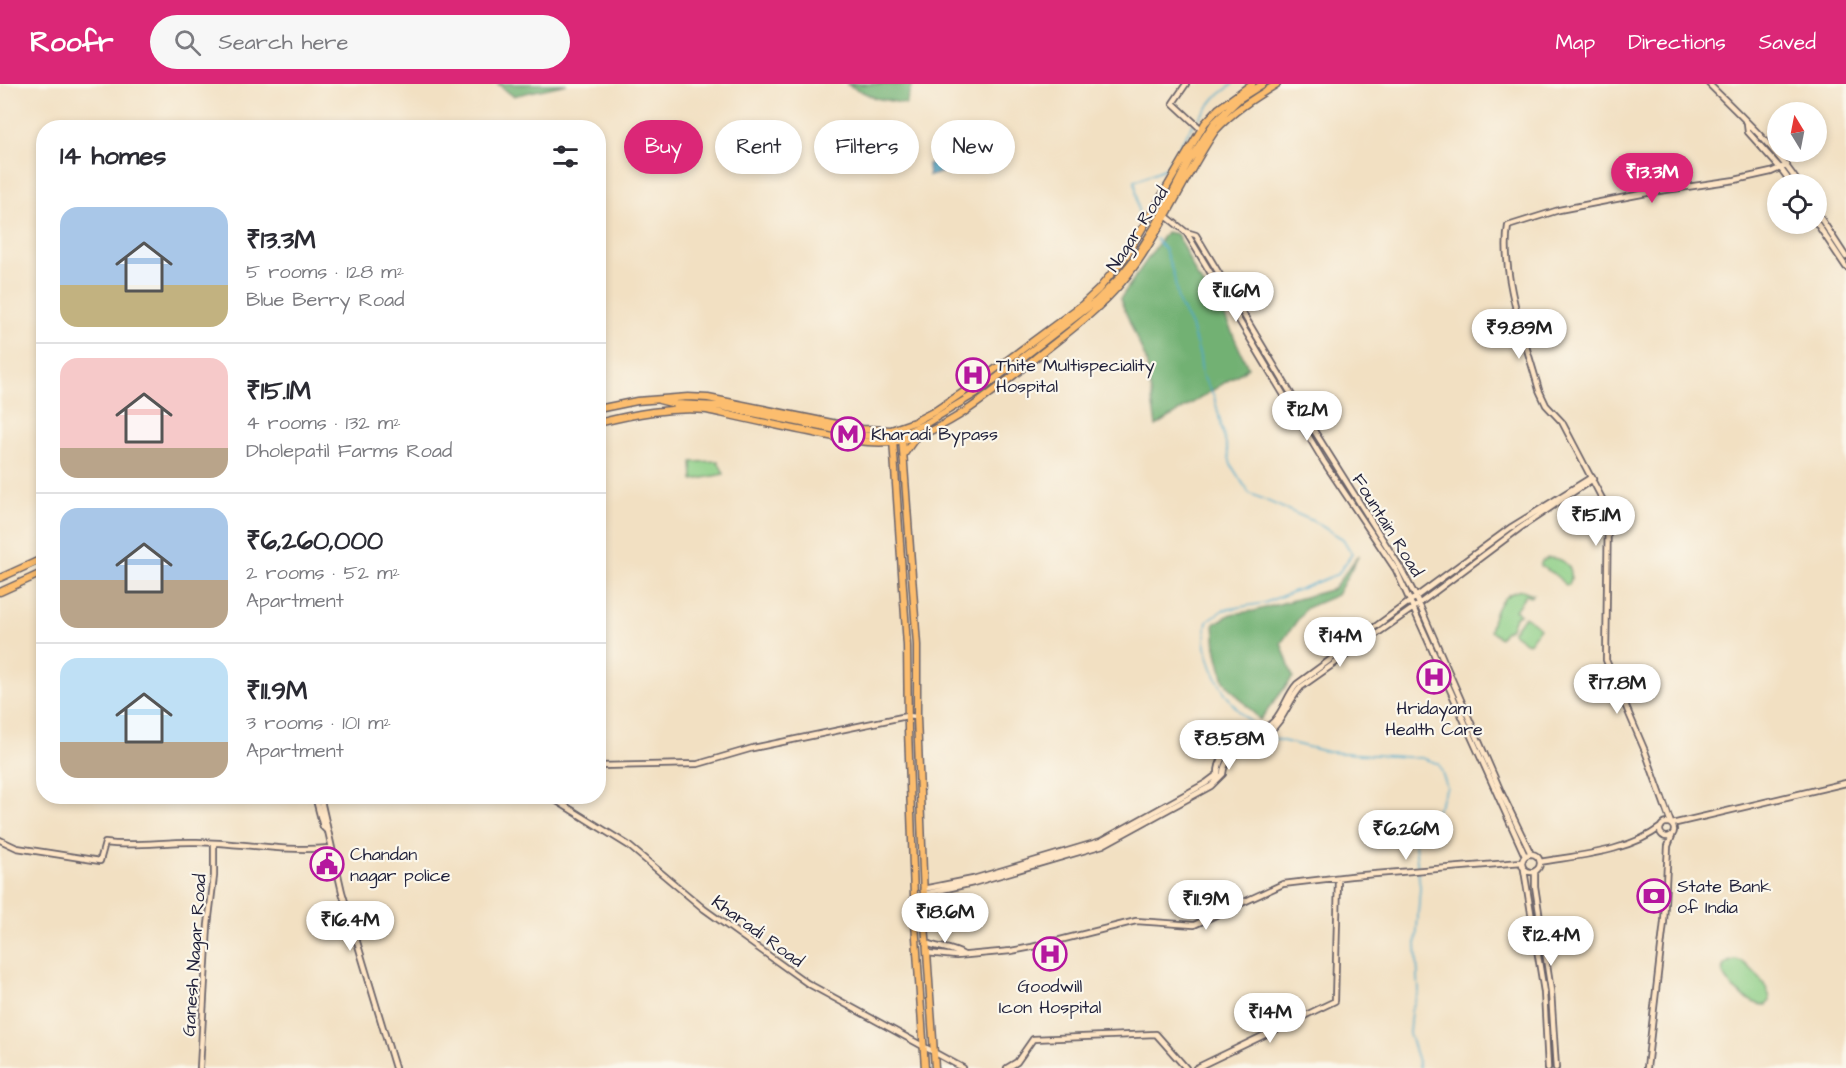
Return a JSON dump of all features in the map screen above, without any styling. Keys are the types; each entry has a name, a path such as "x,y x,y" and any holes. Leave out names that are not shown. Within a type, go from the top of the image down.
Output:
{"highway":[{"name":"Nagar Road","path":"606,408 669,397 708,398 862,429 900,428 935,411 957,398 1082,305 1112,274 1146,226 1201,129 1218,109 1252,84"},
{"path":"935,1068 926,943 917,720 917,645 902,437 978,392 1095,302 1119,278 1153,234 1179,177 1214,123 1239,99 1263,84"},
{"name":"Nagar Road","path":"1163,215 1215,131 1243,105 1277,84"},
{"path":"1161,200 1163,215"},
{"name":"Nagar Road","path":"606,421 641,413 686,408 707,410 843,439 860,441 916,436 965,411 1091,315 1122,282 1153,234"},
{"path":"655,399 675,404 718,406 847,434 892,439 907,646 907,719 915,923 926,1068"},
{"path":"904,454 916,436"},
{"path":"0,578 36,562"},
{"path":"0,592 36,576"}],"street":[{"path":"1186,84 1173,103 1201,129"},
{"path":"1709,84 1787,165 1793,174"},
{"path":"1748,124 1748,132 1785,174"},
{"path":"1673,833 1645,751 1606,660 1608,514 1562,422 1543,400 1539,390 1511,283 1506,248 1508,226 1559,210 1652,192 1735,180 1781,169 1787,165"},
{"name":"Fountain Road","path":"1163,215 1186,232 1196,235 1296,402 1394,557 1416,597 1498,786 1531,854 1538,857 1540,862"},
{"path":"1827,228 1846,257"},
{"name":"Fountain Road","path":"1186,232 1324,462 1396,570 1525,856"},
{"path":"1824,234 1846,267"},
{"path":"1243,329 1250,325"},
{"path":"1269,728 1297,684 1510,528 1592,478"},
{"path":"924,892 1101,841 1214,778 1218,774 1221,759 1227,752 1260,734 1282,718 1293,696 1301,687 1412,609 1544,509"},
{"path":"606,766 698,764 753,748 899,719 917,720"},
{"path":"1524,870 1531,873 1539,868 1540,862 1611,848 1651,835 1667,822 1671,824 1846,783"},
{"path":"317,804 395,1068"},
{"path":"322,804 328,826 326,830"},
{"name":"Kharadi Road","path":"562,804 628,845 704,909 807,983 963,1068"},
{"path":"1665,808 1662,826 1663,836 1668,846"},
{"path":"1647,1068 1664,922 1668,846 1673,833 1685,820"},
{"path":"1651,835 1663,836 1673,833"},
{"path":"0,840 17,848 100,861 105,843 128,846 196,842 302,850 330,848"},
{"name":"Ganesh Nagar Road","path":"200,1068 208,925 214,876 214,843"},
{"path":"1531,854 1525,856 1522,862 1544,992 1548,1068"},
{"path":"927,953 957,956 1032,947 1136,921 1194,925 1282,884 1522,862"},
{"path":"1535,871 1535,886 1551,991 1556,1068"},
{"path":"1196,1068 1335,1002 1338,879"},
{"path":"926,943 964,955"},
{"path":"1007,1068 1017,1062 1033,1039 1156,1034 1186,1068"}],"green space":[{"path":"498,84 567,84 513,96"},
{"path":"846,84 912,84 906,104 875,98"},
{"path":"1166,232 1177,234 1197,276 1222,310 1248,368 1156,426 1146,360 1120,299"},
{"path":"718,461 724,474 693,480 692,462"},
{"path":"1359,555 1337,595 1306,608 1281,643 1293,677 1260,720 1224,681 1216,648 1214,624 1231,614 1254,611 1333,589"},
{"path":"1554,558 1568,565 1571,574 1569,585 1540,566 1542,561"},
{"path":"1522,590 1533,594 1530,597 1526,595 1515,610 1520,614 1515,617 1511,628 1500,638 1490,631 1496,610 1508,595"},
{"path":"1525,616 1540,628 1528,644 1512,632"},
{"path":"1736,960 1753,971 1767,989 1770,1001 1766,1005 1749,1000 1730,985 1724,977 1723,969 1726,963"}],"water":[{"path":"931,163 931,174 936,174 929,176 928,164"}],"waterway":[{"path":"1198,119 1216,97 1233,84"},
{"path":"1144,223 1139,217 1135,181 1166,168 1193,124"},
{"path":"1156,239 1165,250 1174,276 1178,301 1191,326 1200,357 1202,375 1214,396 1231,465 1249,493 1313,521 1343,539 1352,554 1338,574 1264,603 1223,610 1207,621 1205,641 1207,654 1217,679 1231,702 1260,729"},
{"path":"1269,735 1275,739 1328,752 1422,758 1439,764 1447,787 1438,808 1414,836 1420,887 1416,944 1419,992 1411,1011 1409,1033 1420,1068"}],"place":[{"name":"Thite Multispeciality Hospital","path":"973,375"},
{"name":"Kharadi Bypass","path":"848,434"},
{"name":"Hridayam Health Care","path":"1434,677"},
{"name":"Chandan nagar police","path":"327,864"},
{"name":"State Bank of India","path":"1654,896"},
{"name":"Goodwill Icon Hospital","path":"1050,954"}]}
